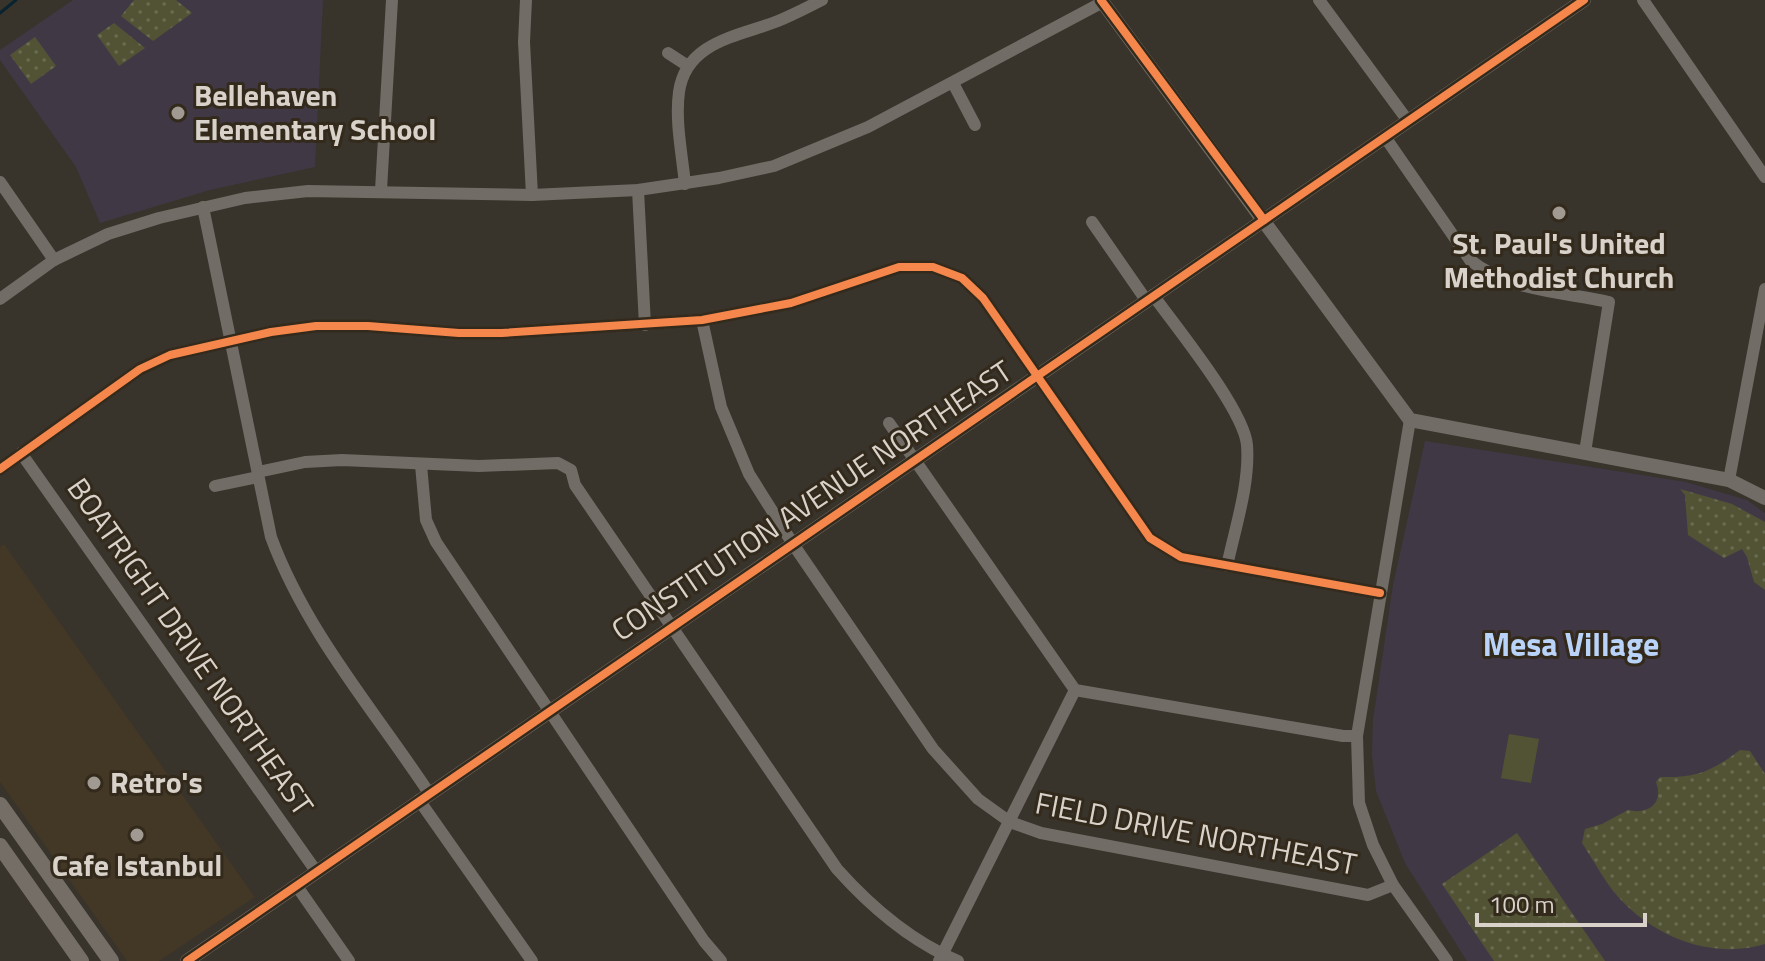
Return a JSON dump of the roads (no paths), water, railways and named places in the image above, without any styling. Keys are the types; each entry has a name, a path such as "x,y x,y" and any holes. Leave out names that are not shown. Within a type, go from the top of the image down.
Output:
{"main road":[{"path":"0,805 111,961"},
{"path":"0,846 81,961"}],"street":[{"path":"381,190 392,0"},
{"path":"526,0 524,42 532,195"},
{"path":"685,184 678,118 679,89 688,66 707,48 727,37 776,22 822,0"},
{"path":"1319,0 1408,121"},
{"name":"CONSTITUTION AVENUE NORTHEAST","path":"187,961 1584,0"},
{"path":"1643,0 1765,177"},
{"path":"0,299 54,260 108,234 203,207 281,193 381,190 532,195 638,190 774,166 868,127 1102,1 1410,420 1729,480 1765,498"},
{"path":"668,53 688,66"},
{"path":"953,83 975,125"},
{"path":"1385,137 1470,260 1486,272 1504,281 1609,302 1585,452"},
{"path":"0,182 54,260"},
{"path":"638,190 645,325"},
{"path":"203,207 271,537 283,571 306,615 532,961"},
{"path":"1092,222 1239,417 1247,444 1245,477 1227,566"},
{"path":"0,469 140,369 170,355 231,341 316,326 368,326 459,333 702,320 791,303 899,267 933,267 962,278 983,298 1150,538 1181,557 1380,593"},
{"path":"1729,480 1765,289"},
{"name":"FIELD DRIVE NORTHEAST","path":"702,320 721,407 749,474 793,544 950,771 978,799 1010,822 1070,840 1368,895 1393,885"},
{"path":"1410,420 1357,736 1359,803 1373,845 1393,885 1447,961"},
{"path":"889,423 1075,690 1357,736"},
{"name":"BOATRIGHT DRIVE NORTHEAST","path":"21,453 316,871"},
{"path":"215,486 305,462 342,460 421,465 558,463 571,470 575,485 670,628 837,869 876,909 940,957 958,961"},
{"path":"421,465 426,520 436,542 704,941 721,961"},
{"path":"940,957 1075,690"},
{"path":"296,885 349,961"}],"waterway":[{"path":"0,13 16,0"}],"place":[{"name":"Bellehaven Elementary School","path":"178,113"},
{"name":"St. Paul's United Methodist Church","path":"1559,213"},
{"name":"Retro's","path":"94,783"},
{"name":"Cafe Istanbul","path":"137,835"}],"district":[{"name":"Mesa Village","path":"1571,645"}]}
